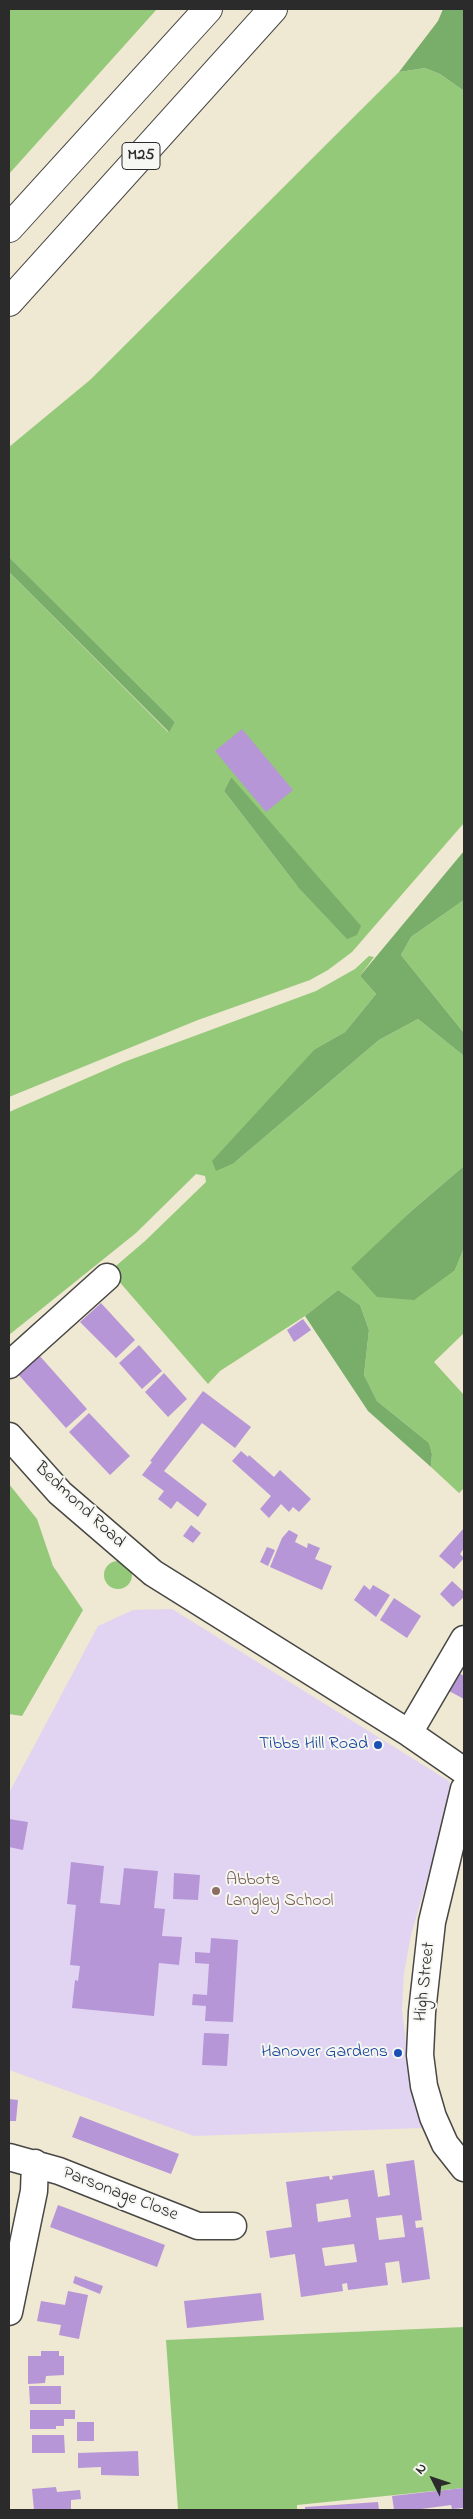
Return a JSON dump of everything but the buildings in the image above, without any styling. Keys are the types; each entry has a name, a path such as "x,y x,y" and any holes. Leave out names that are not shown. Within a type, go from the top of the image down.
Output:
{"highway":[{"path":"9,228 208,9"},
{"name":"M25","path":"9,302 273,9"}],"street":[{"path":"9,1365 108,1277"},
{"name":"Bedmond Road","path":"9,1436 60,1493 153,1573 409,1733"},
{"path":"464,1639 409,1733 464,1771"},
{"name":"High Street","path":"464,1789 432,1922 425,1979 420,2054 424,2086 433,2117 445,2144 464,2168"},
{"name":"Parsonage Close","path":"9,2157 34,2163 198,2226 233,2226"},
{"path":"9,2312 34,2191 34,2163"}],"shaded area":[{"name":"Abbots Langley School","path":"172,1609 449,1781 453,1790 411,1935 404,1973 402,2009 409,2068 422,2128 194,2136 9,2070 9,1793 98,1626 133,1610"}],"green space":[{"path":"9,9 157,9 9,174"},
{"path":"443,9 464,9 464,91 440,74 425,68 399,72 438,21"},
{"path":"425,68 440,74 464,91 464,823 352,952 328,970 310,980 198,1020 9,1097 9,572 168,732 175,722 9,557 9,447 90,380 399,72","holes":["231,777 298,887 224,791"]},
{"path":"9,557 175,722 169,732 9,572"},
{"path":"231,777 361,926 357,935 347,939 298,887 224,791"},
{"path":"464,851 464,900 411,937 401,955 464,1033 464,1056 418,1019 379,1040 234,1163 216,1171 212,1161 315,1049 345,1032 376,994 360,976"},
{"path":"464,900 464,1033 401,955 411,937"},
{"path":"369,956 374,957 360,976 376,994 345,1032 315,1049 234,1163 379,1040 418,1019 464,1056 464,1166 409,1213 351,1269 455,1270 464,1248 464,1333 434,1362 464,1395 464,1488 459,1493 431,1467 432,1454 429,1443 377,1401 364,1375 369,1330 360,1305 338,1290 305,1316 220,1371 208,1384 110,1271 145,1241 206,1182 205,1176 196,1174 136,1233 9,1335 9,1112 124,1062 316,991 355,969"},
{"path":"464,1166 464,1248 455,1270 414,1300 377,1297 351,1268 409,1213"},
{"path":"338,1290 360,1305 369,1330 364,1375 377,1401 429,1443 432,1454 431,1467 368,1411 305,1316"},
{"path":"9,1484 37,1519 53,1566 83,1610 22,1716 9,1714"},
{"path":"118,1561 128,1565 132,1575 128,1585 118,1589 108,1585 104,1575 108,1565"},
{"path":"464,2327 464,2488 297,2505 297,2510 178,2510 166,2340"}],"place":[{"name":"Tibbs Hill Road","path":"378,1745"},
{"name":"Abbots Langley School","path":"216,1891"},
{"name":"Hanover Gardens","path":"398,2053"}]}
